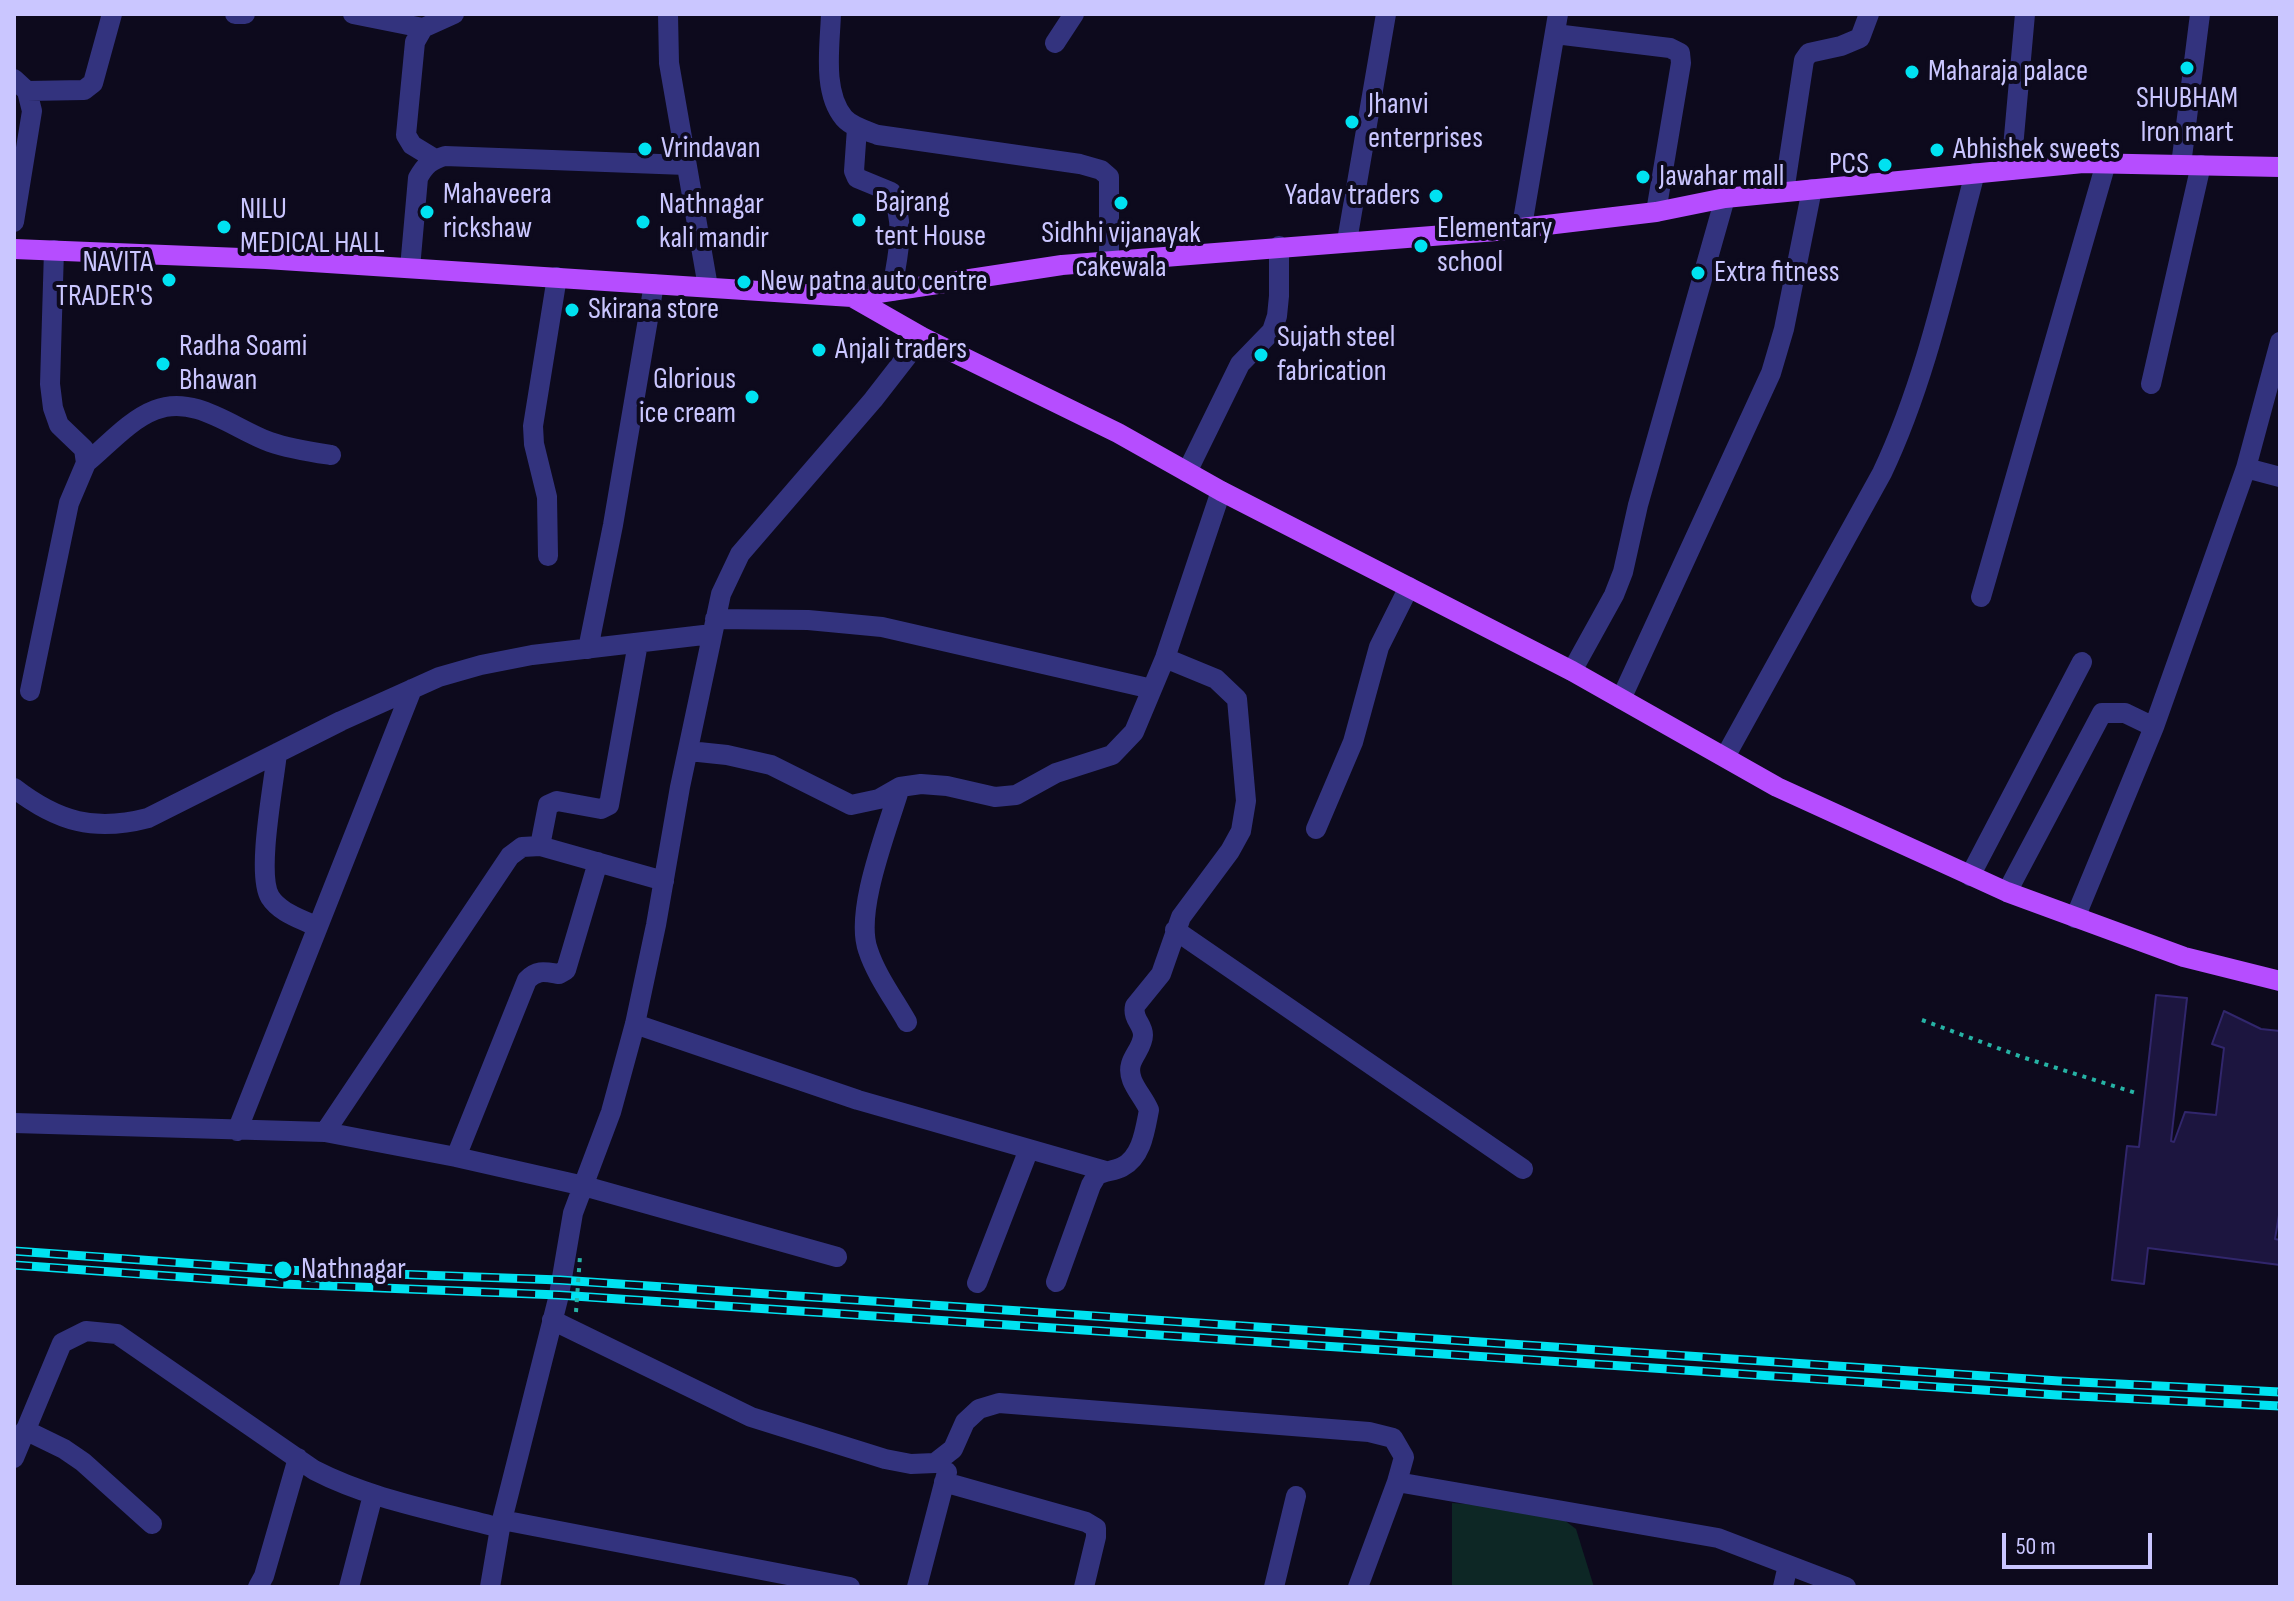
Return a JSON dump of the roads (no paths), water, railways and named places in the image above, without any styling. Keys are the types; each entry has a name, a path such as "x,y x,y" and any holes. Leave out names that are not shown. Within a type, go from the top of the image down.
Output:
{"main road":[{"path":"14,249 410,268 852,297 1062,265 1496,231 1656,212 1725,198 2083,163 2280,167"},
{"path":"852,297 922,337 1118,433 1221,491 1572,671 1777,787 2007,892 2184,957 2280,981"}],"street":[{"path":"14,222 32,111 20,85 84,90 93,83 112,14"},
{"path":"235,14 245,14"},
{"path":"353,14 423,28 454,14"},
{"path":"668,14 669,63 708,287"},
{"path":"831,14 831,85 836,105 845,119 857,128 878,135 1080,164 1101,170 1109,177 1111,189 1109,261"},
{"path":"1055,43 1074,14"},
{"path":"1347,241 1386,14"},
{"path":"1784,192 1804,60 1809,53 1860,38 1869,14"},
{"path":"2011,170 2025,14"},
{"path":"2151,384 2191,165 2200,14"},
{"path":"1522,226 1556,24 1670,48 1680,53 1681,63 1656,212"},
{"path":"423,28 415,42 406,135 412,145 435,159"},
{"path":"857,128 854,171 857,178 891,192 899,210 901,228 892,291"},
{"path":"410,268 418,178 424,166 435,159 445,156 686,165"},
{"path":"1981,597 2106,163"},
{"path":"1725,757 1882,473 1903,428 1918,384 1975,173"},
{"path":"1621,699 1771,373 1784,329 1812,189"},
{"path":"1572,671 1614,595 1623,572 1638,505 1725,198"},
{"path":"1187,472 1240,364 1272,331 1279,296 1279,246"},
{"path":"54,250 50,384 53,408 59,425 84,449 86,463"},
{"path":"548,556 547,497 534,444 533,426 557,277"},
{"path":"588,649 613,525 654,284"},
{"path":"490,1587 501,1524 552,1320 573,1213 611,1112 635,1024 721,594 740,554 922,337"},
{"path":"2075,918 2154,727 2246,468 2280,342"},
{"path":"30,691 69,503 86,463 135,422 153,411 171,406 195,408 272,443 331,455"},
{"path":"2246,468 2280,477"},
{"path":"689,751 727,755 771,765 851,805 879,799 900,787 921,784 947,786 995,797 1016,795 1056,773 1112,755 1134,732 1165,658 1221,491"},
{"path":"1316,829 1353,742 1373,662 1409,587"},
{"path":"14,788 43,807 68,818 94,825 120,825 148,818 412,689 481,665 638,643 713,627 808,620 882,627 1152,689"},
{"path":"540,846 548,805 557,801 601,809 609,805 638,643"},
{"path":"1056,1282 1097,1175 1131,1162 1142,1139 1149,1110 1131,1079 1130,1067 1142,1043 1143,1033 1133,1013 1140,998 1161,974 1175,930 1236,841 1245,818 1237,699 1216,679 1165,658"},
{"path":"1970,876 2082,662"},
{"path":"237,1131 412,689"},
{"path":"2007,892 2102,713 2125,713 2154,727"},
{"path":"277,753 265,881 269,896 280,908 317,927"},
{"path":"900,787 868,895 865,937 868,952 907,1022"},
{"path":"325,1132 496,874 510,856 522,847 540,846 664,881"},
{"path":"456,1157 527,980 542,971 559,974 566,970 598,862"},
{"path":"1175,930 1523,1169"},
{"path":"635,1024 858,1100 1106,1171"},
{"path":"14,1123 325,1132 584,1186 837,1257"},
{"path":"977,1283 1029,1149"},
{"path":"552,1320 751,1417 885,1459 911,1464 935,1463 953,1449"},
{"path":"14,1458 62,1343 86,1331 117,1334 341,1484 373,1495 754,1579 850,1587"},
{"path":"917,1587 953,1449 965,1422 979,1409 999,1403 1369,1432 1393,1438 1404,1457 1358,1587"},
{"path":"25,1430 83,1462 152,1524"},
{"path":"258,1587 264,1576 298,1458"},
{"path":"944,1482 1086,1522 1096,1528 1084,1587"},
{"path":"1397,1482 1718,1538 1846,1587"},
{"path":"349,1587 373,1495"},
{"path":"1274,1587 1296,1496"},
{"path":"1783,1587 1788,1565"}],"railway":[{"path":"14,1251 283,1270 560,1280 2059,1381 2280,1392"},
{"path":"14,1265 282,1284 559,1295 2057,1395 2280,1406"}],"place":[{"name":"SHUBHAM Iron mart","path":"2187,68"},
{"name":"Maharaja palace","path":"1912,72"},
{"name":"Jhanvi enterprises","path":"1352,122"},
{"name":"Vrindavan","path":"645,149"},
{"name":"Abhishek sweets","path":"1937,150"},
{"name":"PCS","path":"1885,165"},
{"name":"Jawahar mall","path":"1643,177"},
{"name":"Yadav traders","path":"1436,196"},
{"name":"Sidhhi vijanayak cakewala","path":"1121,203"},
{"name":"Mahaveera rickshaw","path":"427,212"},
{"name":"Bajrang tent House","path":"859,220"},
{"name":"Nathnagar kali mandir","path":"643,222"},
{"name":"NILU MEDICAL HALL","path":"224,227"},
{"name":"Elementary school","path":"1421,246"},
{"name":"Extra fitness","path":"1698,273"},
{"name":"NAVITA TRADER'S","path":"169,280"},
{"name":"New patna auto centre","path":"744,282"},
{"name":"Skirana store","path":"572,310"},
{"name":"Anjali traders","path":"819,350"},
{"name":"Sujath steel fabrication","path":"1261,355"},
{"name":"Radha Soami Bhawan","path":"163,364"},
{"name":"Glorious ice cream","path":"752,397"},
{"name":"Nathnagar","path":"283,1270"}]}
